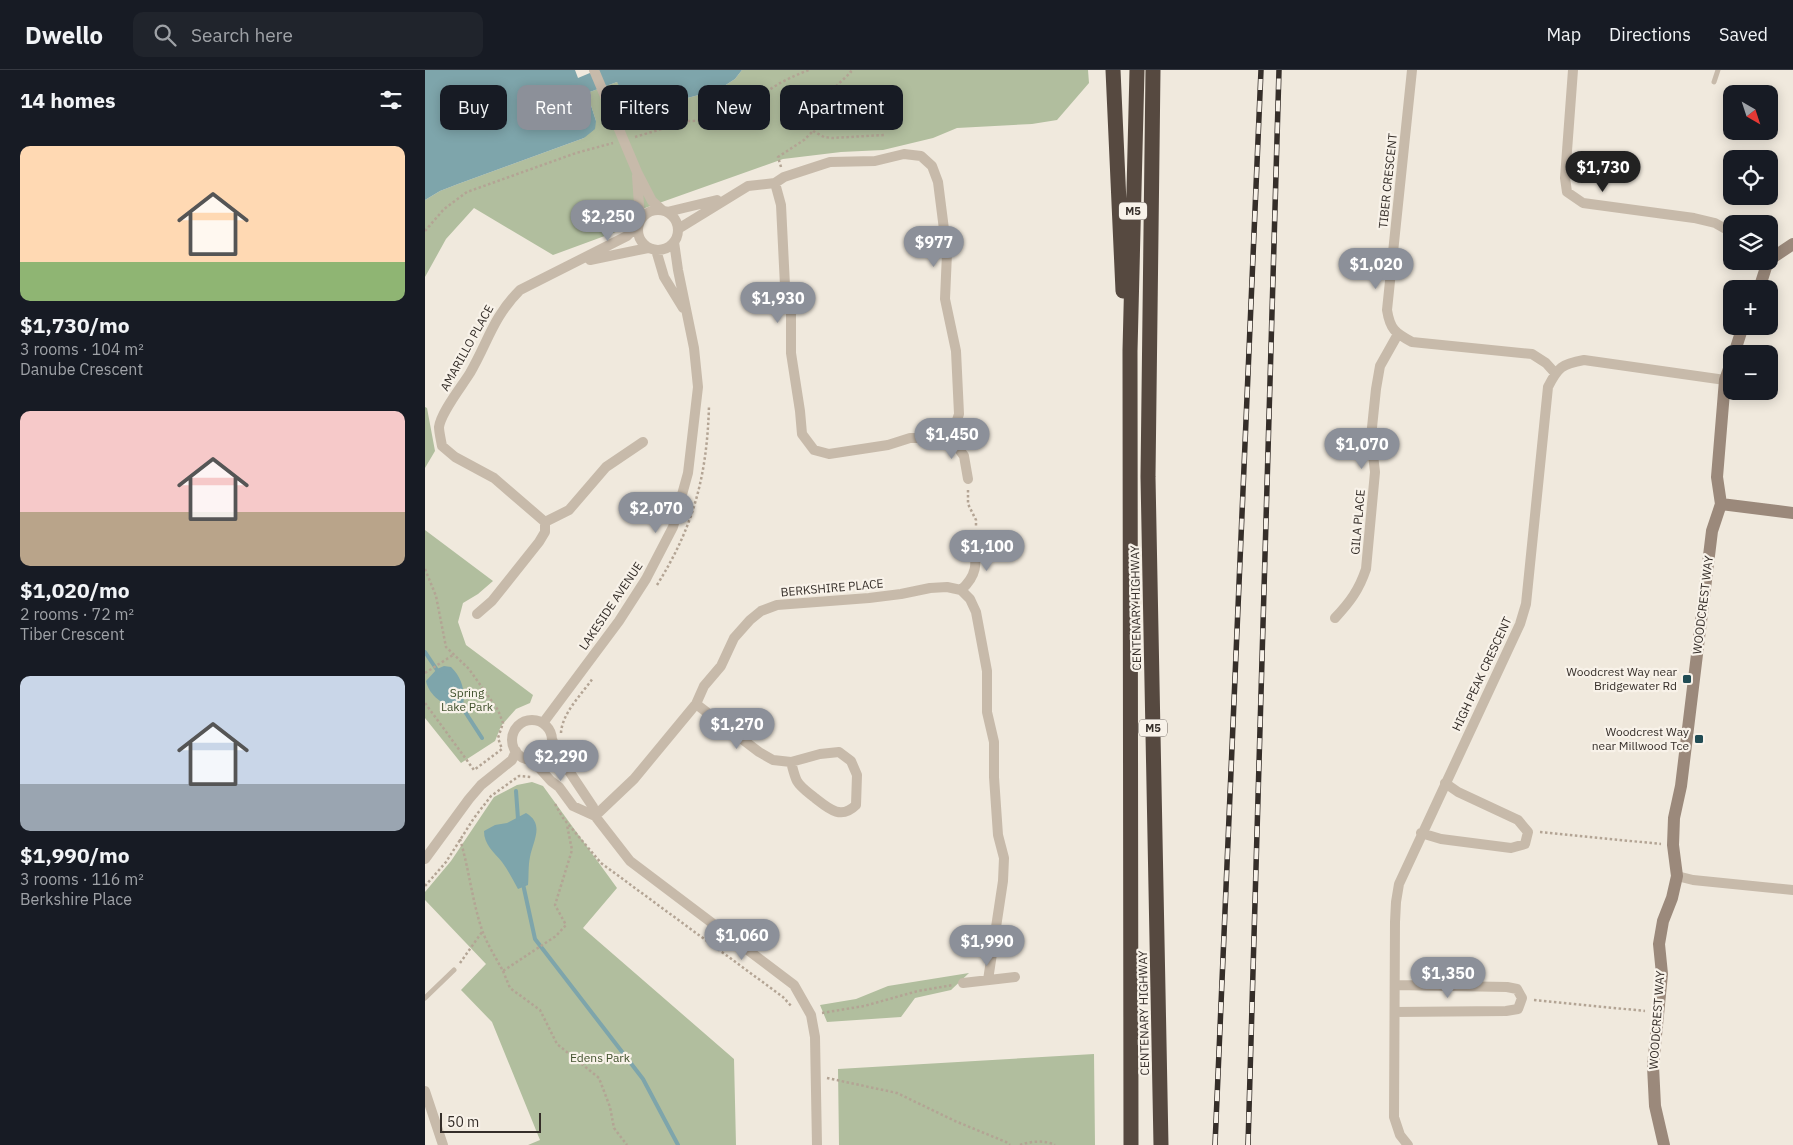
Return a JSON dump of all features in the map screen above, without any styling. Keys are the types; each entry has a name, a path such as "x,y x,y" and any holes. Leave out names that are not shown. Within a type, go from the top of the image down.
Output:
{"highway":[{"path":"1113,70 1125,333 1131,351"},
{"name":"CENTENARY HIGHWAY","path":"1131,1145 1131,351 1137,70"},
{"name":"CENTENARY HIGHWAY","path":"1153,70 1148,477 1161,1145"}],"street":[{"path":"593,70 637,172 652,201 677,222 678,229 674,242 669,247 652,249 639,238 637,172"},
{"name":"TIBER CRESCENT","path":"1398,334 1389,323 1387,310 1412,70"},
{"path":"1573,70 1565,178 1567,192 1583,203 1693,218 1715,223 1723,228"},
{"path":"678,229 748,186 779,180 830,162 875,161 905,154 921,156 932,166 938,182 947,253 945,298 956,351 959,414 955,426 949,435 934,438 910,438 887,445 829,454 814,450 802,434 801,411 791,353 791,310 785,286 779,180"},
{"path":"639,222 649,211 664,211 735,195"},
{"name":"AMARILLO PLACE","path":"545,522 494,478 455,457 442,446 439,426 507,303 520,290 627,236 639,222"},
{"name":"LAKESIDE AVENUE","path":"543,723 619,621 647,579 673,528 688,473 698,387 694,348 674,242"},
{"path":"1778,254 1793,244"},
{"name":"AMARILLO PLACE","path":"574,264 652,249"},
{"name":"LAKESIDE AVENUE","path":"652,249 664,277 687,315"},
{"path":"1398,334 1413,342 1532,354 1546,363 1555,373 1567,364 1584,360 1723,380"},
{"name":"GILA PLACE","path":"1335,618 1352,601 1366,569 1375,472 1371,437 1376,389 1380,366 1398,334"},
{"name":"HIGH PEAK CRESCENT","path":"1408,1145 1400,1135 1395,1117 1396,902 1399,884 1421,833 1520,624 1526,604 1548,387 1555,373"},
{"name":"WOODCREST WAY","path":"1661,1144 1655,1106 1653,1066 1662,974 1659,944 1663,921 1673,898 1677,876 1673,844 1674,818 1681,786 1712,531 1721,504 1717,477 1723,400"},
{"path":"949,435 964,456 967,479"},
{"path":"477,614 492,600 539,542 545,532 545,522 569,510 607,467 643,442"},
{"path":"1721,504 1793,513"},
{"path":"974,539 974,574 970,582 961,590 970,599 976,612 987,671 987,712 994,742 994,777 998,835 1004,858 1003,881 988,980"},
{"name":"BERKSHIRE PLACE","path":"595,816 634,779 696,704 704,686 721,666 734,638 750,620 761,612 777,605 869,598 930,588 947,587 961,590"},
{"path":"696,704 759,752 773,760 791,762 820,754 839,752 851,761 857,775 857,804 851,810 844,812 835,812 826,807 798,783 791,762"},
{"path":"595,816 573,806 559,787 532,760 524,758 516,751 513,738 518,726 530,720 543,723 551,733 557,752 593,807 595,816 630,861 794,984 811,1015 815,1037 817,1145"},
{"path":"532,760 545,755 549,751 552,739"},
{"path":"425,859 469,799 481,786 512,760 516,751"},
{"path":"1421,833 1441,839 1511,848 1525,844 1528,832 1519,820 1459,792 1445,783"},
{"path":"1677,876 1693,880 1793,890"},
{"path":"963,983 1015,977"},
{"path":"1395,985 1507,987 1517,989 1522,998 1518,1009 1506,1011 1395,1012"},
{"path":"425,1091 443,1145"}],"lane":[{"path":"1714,82 1718,70"},
{"path":"425,998 455,970"}],"path":[{"path":"425,231 444,209 467,192 576,153 624,141 688,121 736,120 756,100 790,77 809,70"},
{"path":"779,180 778,157 805,140 813,131 829,93 851,72 849,70"},
{"path":"813,131 824,137 831,138 884,134"},
{"path":"967,479 968,504 977,520 974,539"},
{"path":"425,569 436,596 446,647 469,669 498,710 503,722 498,738 502,749 474,770 425,703"},
{"path":"425,673 453,655"},
{"path":"425,886 446,862 491,796 519,776 534,777"},
{"path":"553,799 567,823 601,863 783,997"},
{"path":"503,971 556,936 566,925 555,905 573,850 567,823"},
{"path":"1528,832 1550,832 1673,844"},
{"path":"460,839 467,862 472,896 483,932 510,988 540,1010 557,1044 599,1078 610,1107 614,1128 627,1145"},
{"path":"455,970 483,932"},
{"path":"811,1015 864,1006 918,990 963,983"},
{"path":"1522,998 1658,1012"},
{"path":"816,1075 897,1093 1010,1145"},
{"path":"1021,1145 1035,1142 1055,1145"}],"green space":[{"path":"742,70 1088,70 1089,83 1057,120 1032,124 957,128 933,138 883,150 841,152 783,159 631,213 621,230 553,255 474,208 446,239 425,277 425,200 440,191 584,138 596,121 591,105 591,92 601,88 601,130 688,130 688,98 698,95 698,130 770,130 770,85 726,85 735,79"},
{"path":"617,82 621,85 609,85"},
{"path":"425,407 427,408 435,451 425,468"},
{"name":"Spring Lake Park","path":"425,530 493,581 478,594 463,603 458,622 466,645 533,695 530,703 516,709 501,726 495,741 461,763 425,718"},
{"name":"Edens Park","path":"532,782 543,786 617,888 583,928 734,1059 736,1145 528,1145 540,1140 492,1022 461,990 486,964 425,900 425,892 451,861 494,797 517,785"},
{"path":"969,973 951,990 915,998 901,1017 827,1022 820,1005 856,999 888,986"},
{"path":"1094,1054 1095,1145 839,1145 838,1069"}],"water":[{"path":"425,70 575,70 578,78 597,70 742,70 735,79 726,85 698,85 698,95 688,98 688,85 619,85 617,82 601,85 601,88 591,92 591,85 517,85 517,130 591,130 591,105 596,121 595,129 584,138 440,191 425,200"},
{"path":"444,666 451,667 458,676 462,686 464,696 463,708 458,710 438,699 430,691 426,681 437,669"},
{"path":"526,813 535,822 536,833 529,860 528,885 518,889 504,865 488,844 484,831 495,825 507,823"}],"waterway":[{"path":"425,652 439,673"},
{"path":"460,704 482,738"},
{"path":"516,791 518,819"},
{"path":"523,884 535,939 643,1079 678,1145"}],"railway":[{"path":"1215,1145 1261,70"},
{"path":"1248,1145 1279,70"}],"place":[{"name":"Woodcrest Way near Bridgewater Rd","path":"1687,679"},
{"name":"Woodcrest Way near Millwood Tce","path":"1699,739"}]}
